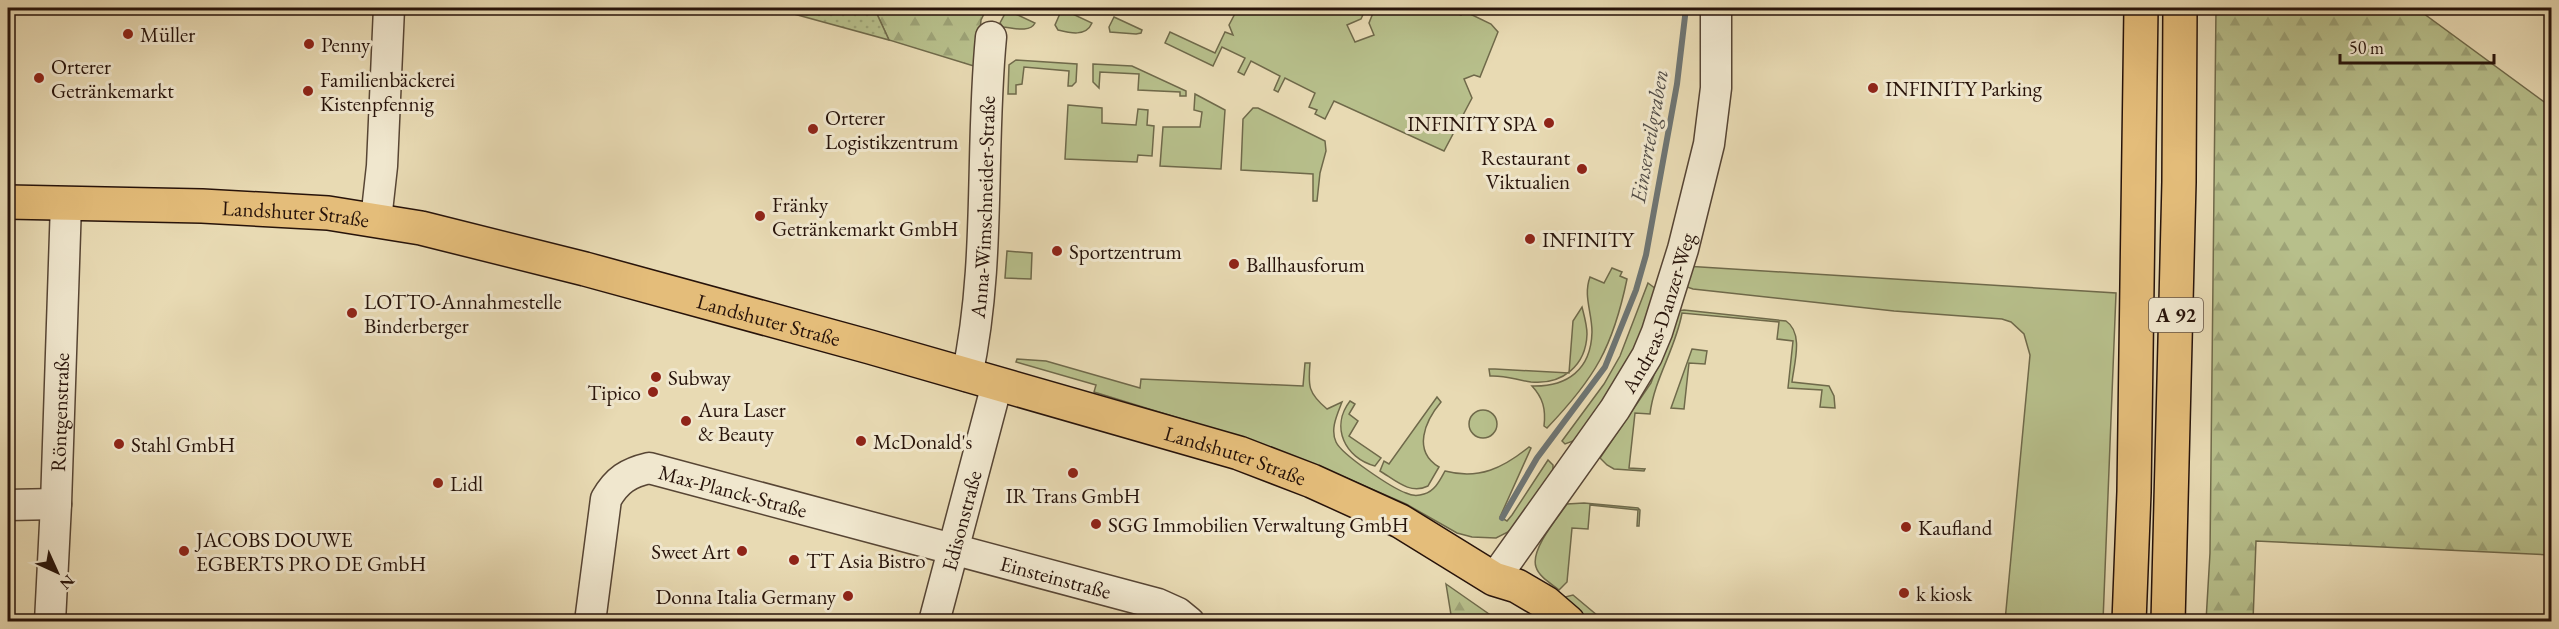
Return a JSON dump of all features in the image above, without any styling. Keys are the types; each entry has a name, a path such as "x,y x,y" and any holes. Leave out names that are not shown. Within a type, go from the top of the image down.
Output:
{"main road":[{"name":"A 92","path":"2129,621 2134,480 2141,8"},
{"name":"A 92","path":"2168,621 2179,182 2180,8"},
{"name":"Landshuter Straße","path":"8,202 275,209 328,213 421,228 585,269 1239,453 1312,481 1401,520 1494,579 1518,586 1546,603 1568,621"},
{"name":"Landshuter Straße","path":"1494,579 1508,598 1533,621"}],"street":[{"path":"376,220 382,166 389,8"},
{"name":"Andreas-Danzer-Weg","path":"1494,579 1615,409 1647,356 1657,332 1683,249 1709,144 1716,88 1716,8"},
{"name":"Anna-Wimschneider-Straße","path":"982,380 988,70 991,38"},
{"name":"Röntgenstraße","path":"50,621 66,202"},
{"name":"Edisonstraße","path":"934,621 954,550 982,380"},
{"name":"Max-Planck-Straße","path":"590,621 606,499 614,484 630,472 649,468 954,550"},
{"path":"8,505 56,504"},
{"name":"Einsteinstraße","path":"954,550 1158,604 1189,621"}],"green space":[{"path":"772,8 880,8 876,12 889,40"},
{"path":"880,8 987,8 981,20 977,67 889,40 876,12"},
{"path":"1238,8 1366,8 1361,19 1347,25 1355,42 1374,35 1369,23 1375,8 1445,8 1461,15 1464,11 1491,24 1498,32 1480,77 1474,75 1464,79 1472,98 1444,151 1334,101 1325,119 1315,114 1317,110 1309,107 1315,93 1285,78 1278,92 1274,90 1280,76 1251,61 1244,75 1238,72 1245,58 1222,47 1213,66 1165,43 1170,32 1215,53 1225,32 1233,35 1229,25"},
{"path":"2216,8 2416,8 2551,107 2551,555 2256,541 2253,621 2206,621 2210,553"},
{"path":"1062,9 1092,23 1082,32 1072,33 1058,30 1055,25"},
{"path":"1007,10 1035,23 1025,29 1003,27 1000,23"},
{"path":"1114,17 1142,30 1141,33 1110,32 1109,27"},
{"path":"1016,60 1077,64 1076,82 1068,86 1069,71 1024,67 1022,84 1016,85 1016,94 1008,94 1009,65"},
{"path":"1093,64 1132,66 1186,91 1186,96 1180,96 1180,92 1138,90 1139,74 1100,72 1099,88 1093,82"},
{"path":"1195,94 1225,110 1221,169 1160,166 1163,127 1200,127 1202,112 1194,110"},
{"path":"1068,105 1102,108 1102,123 1136,125 1138,109 1148,110 1147,125 1154,126 1152,156 1138,155 1137,162 1065,159"},
{"path":"1253,108 1258,108 1325,141 1326,151 1320,173 1317,201 1313,201 1313,174 1241,170 1243,119"},
{"path":"1007,251 1032,253 1031,279 1005,278"},
{"path":"1685,266 2116,293 2103,621 2005,621 2030,355 2024,334 2011,322 2002,319 1894,311 1693,289 1687,287 1684,281"},
{"path":"1612,268 1622,272 1620,276 1627,279 1622,303 1608,343 1590,377 1547,428 1544,426 1543,404 1532,386 1545,386 1566,379 1582,366 1591,345 1592,325 1587,291 1590,277 1604,283"},
{"path":"1648,283 1656,289 1633,356 1576,440 1565,444 1562,441 1604,384 1620,356"},
{"path":"1582,307 1587,331 1586,345 1577,364 1569,372 1573,321"},
{"path":"1678,311 1786,321 1792,326 1796,341 1792,382 1829,386 1834,396 1835,408 1820,407 1822,390 1788,388 1793,341 1777,339 1779,322 1682,313 1675,339 1656,388 1650,414 1635,413 1629,468 1645,469 1644,471 1614,469 1607,465 1600,458 1651,383"},
{"path":"1692,349 1707,351 1705,364 1689,363 1684,409 1671,408"},
{"path":"1017,359 1046,361 1140,388 1141,379 1303,386 1305,363 1310,363 1309,383 1316,398 1327,409 1342,402 1334,432 1340,448 1390,485 1408,494 1428,493 1437,485 1445,471 1480,473 1500,466 1529,447 1531,448 1500,517 1507,521 1548,460 1553,465 1553,472 1518,522 1508,532 1496,538 1472,537 1457,533 1406,504 1344,477 1240,437 1094,392 1096,385 1016,362"},
{"path":"1489,369 1495,369 1568,373 1553,380 1531,382 1490,376"},
{"path":"1437,397 1441,402 1426,427 1424,444 1426,453 1439,467 1428,486 1409,488 1380,471 1384,461 1389,464"},
{"path":"1350,401 1355,404 1349,414 1358,421 1349,436 1381,458 1375,466 1356,456 1344,440 1341,421"},
{"path":"1483,410 1493,414 1497,424 1493,434 1483,438 1473,434 1469,424 1473,414"},
{"path":"1584,503 1638,508 1640,510 1639,526 1637,526 1638,510 1590,505 1588,529 1572,528 1567,582 1559,590 1538,571 1535,560 1537,552 1546,534 1567,504"},
{"path":"1446,584 1499,621 1448,621 1451,615"},
{"path":"1573,595 1604,621 1583,621 1557,599"}],"waterway":[{"name":"Einserteilgraben","path":"1502,518 1537,458 1605,367 1636,290 1646,255 1677,84 1686,8"}],"place":[{"name":"Müller","path":"128,34"},
{"name":"Penny","path":"309,44"},
{"name":"Orterer Getränkemarkt","path":"39,78"},
{"name":"INFINITY Parking","path":"1873,88"},
{"name":"Familienbäckerei Kistenpfennig","path":"308,91"},
{"name":"INFINITY SPA","path":"1549,123"},
{"name":"Orterer Logistikzentrum","path":"813,129"},
{"name":"Restaurant Viktualien","path":"1582,169"},
{"name":"Fränky Getränkemarkt GmbH","path":"760,216"},
{"name":"INFINITY","path":"1530,239"},
{"name":"Sportzentrum","path":"1057,251"},
{"name":"Ballhausforum","path":"1234,264"},
{"name":"LOTTO-Annahmestelle Binderberger","path":"352,313"},
{"name":"Subway","path":"656,377"},
{"name":"Tipico","path":"653,392"},
{"name":"Aura Laser & Beauty","path":"686,421"},
{"name":"McDonald's","path":"861,441"},
{"name":"Stahl GmbH","path":"119,444"},
{"name":"IR Trans GmbH","path":"1073,473"},
{"name":"Lidl","path":"438,483"},
{"name":"SGG Immobilien Verwaltung GmbH","path":"1096,524"},
{"name":"Kaufland","path":"1906,527"},
{"name":"JACOBS DOUWE EGBERTS PRO DE GmbH","path":"184,551"},
{"name":"Sweet Art","path":"742,551"},
{"name":"TT Asia Bistro","path":"794,560"},
{"name":"k kiosk","path":"1904,593"},
{"name":"Donna Italia Germany","path":"848,596"}]}
